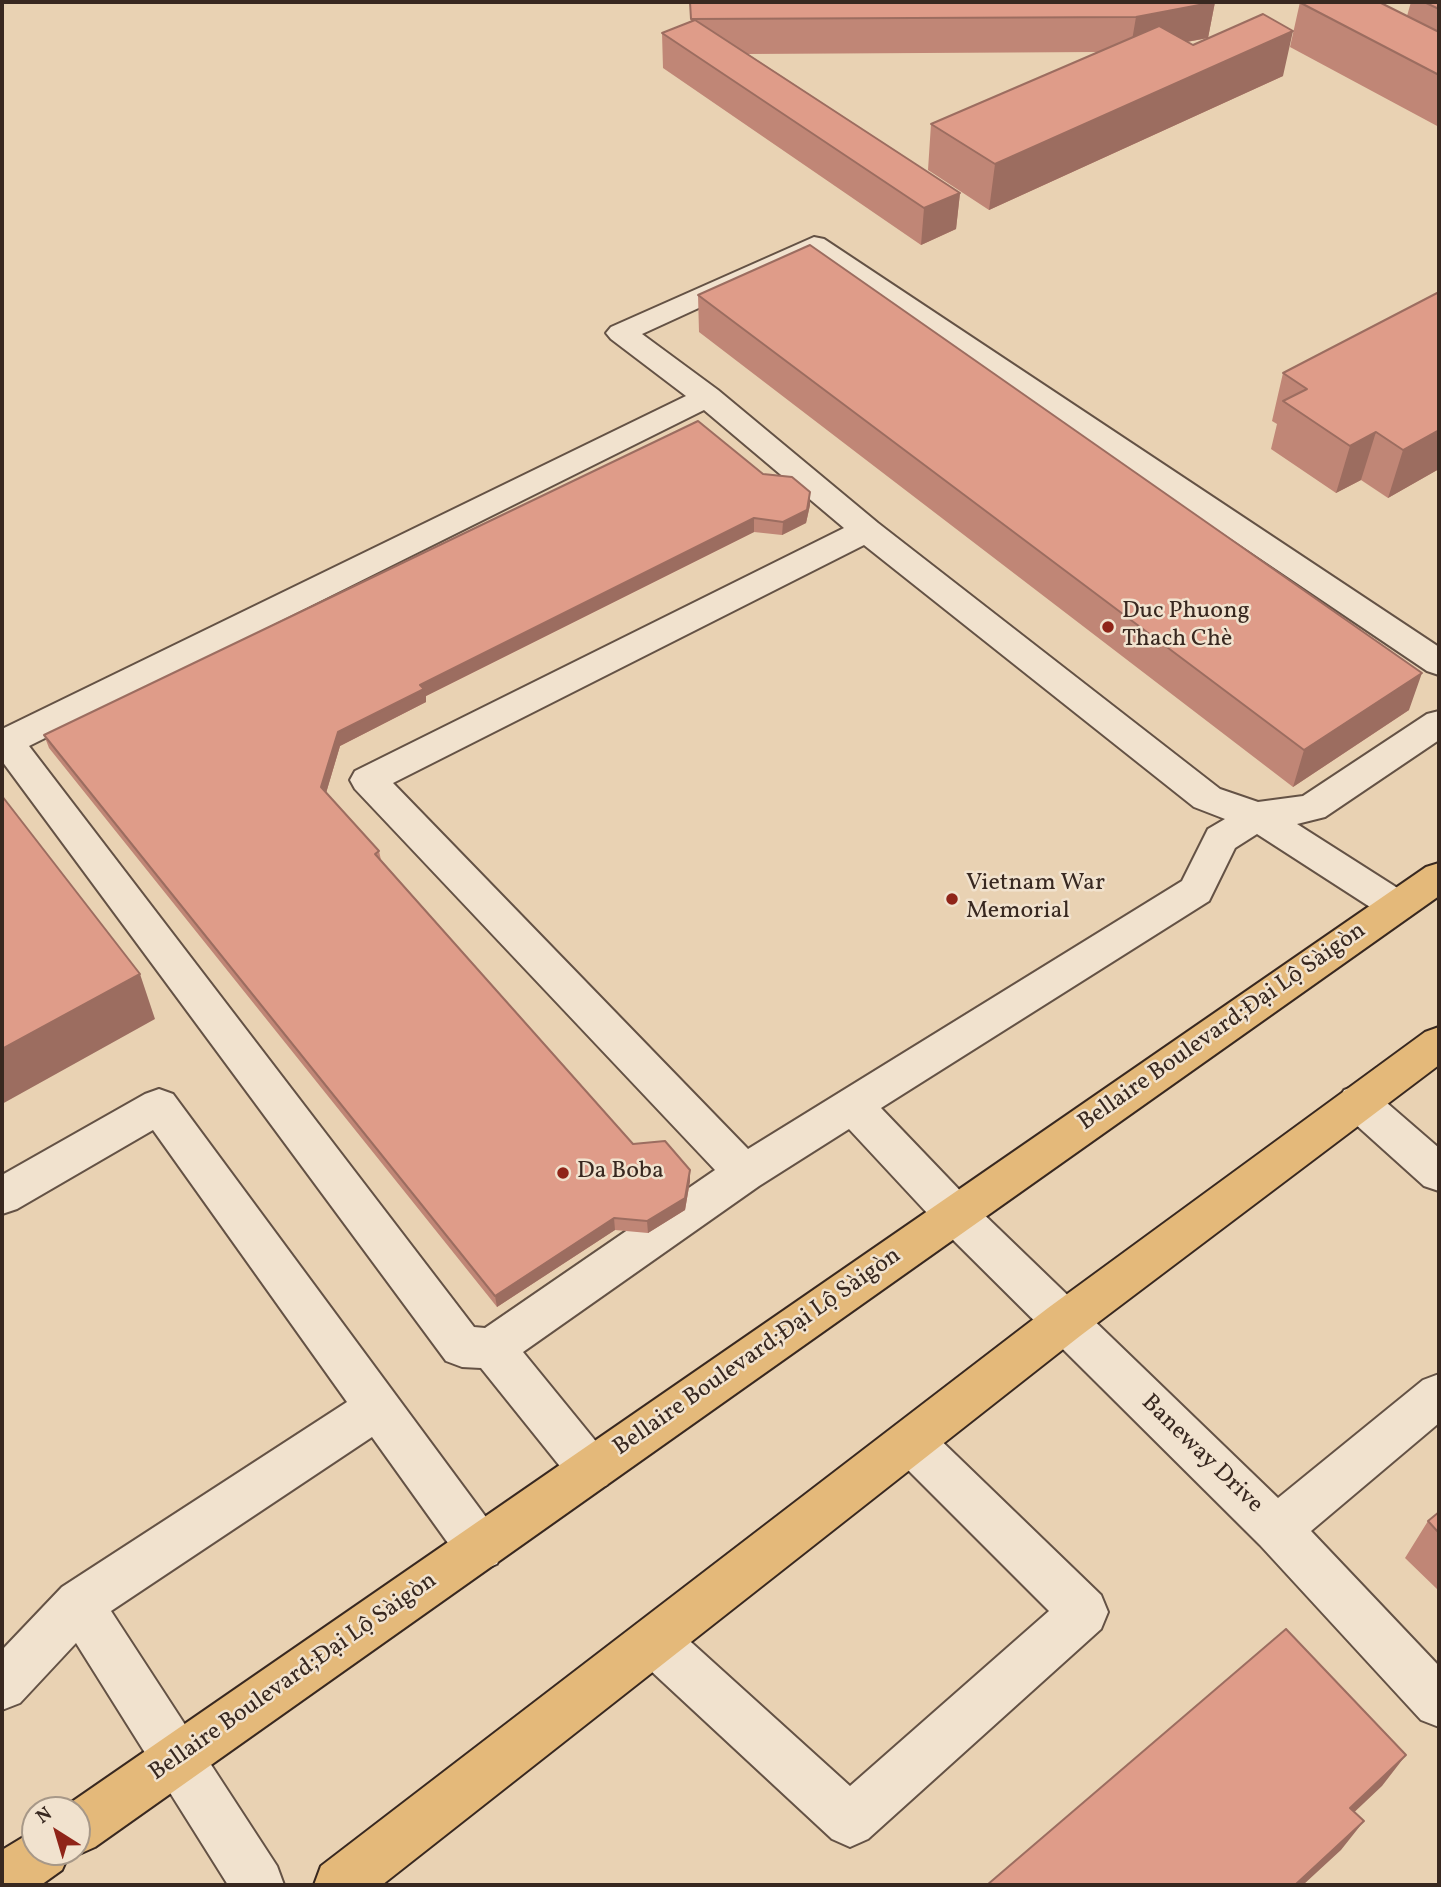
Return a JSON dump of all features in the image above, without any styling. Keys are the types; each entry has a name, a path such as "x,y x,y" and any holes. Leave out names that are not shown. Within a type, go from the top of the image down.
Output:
{"main road":[{"name":"Bellaire Boulevard;Đại Lộ Sàigòn","path":"91,1819 1439,877"},
{"path":"340,1885 1064,1322 1439,1043"},
{"path":"2,1881 24,1866"}],"street":[{"path":"1398,906 1257,816 1207,797 867,530 707,397 621,333 814,245 1439,663"},
{"path":"707,397 7,742 462,1347 492,1348 744,1173 1196,891 1221,839 1257,816 1312,808 1439,723"},
{"path":"744,1173 368,780 867,530"},
{"path":"1358,1102 1439,1173"},
{"name":"Baneway Drive","path":"852,1105 956,1215 1277,1530 1439,1702"},
{"path":"17,1187 159,1106 480,1548"},
{"path":"492,1348 591,1470"},
{"path":"1277,1530 1439,1395"},
{"path":"2,1685 79,1604 377,1408"},
{"path":"654,1641 849,1821 1084,1612 911,1442"},
{"path":"79,1604 258,1885"}],"building":[{"path":"690,2 1215,2 1136,17 691,19"},
{"path":"1299,2 1379,2 1439,32 1439,75"},
{"path":"1424,2 1439,2 1439,9"},
{"path":"1263,14 1293,31 995,164 931,124 1159,26 1193,45"},
{"path":"695,20 960,193 924,208 662,33"},
{"path":"810,245 1422,673 1304,750 698,295"},
{"path":"1439,292 1439,430 1403,450 1376,432 1350,446 1283,401 1307,389 1283,373"},
{"path":"698,421 763,474 792,477 810,492 807,510 783,522 754,518 420,685 424,689 338,732 321,787 379,851 375,854 633,1144 665,1141 690,1170 685,1198 647,1221 614,1218 495,1296 44,735"},
{"path":"2,796 140,974 2,1049"},
{"path":"1439,1512 1439,1533 1428,1521"},
{"path":"1286,1629 1406,1755 1350,1808 1364,1821 1295,1885 987,1885"}],"place":[{"name":"Duc Phuong Thach Chè","path":"1108,627"},
{"name":"Vietnam War Memorial","path":"952,899"},
{"name":"Da Boba","path":"563,1173"}]}
